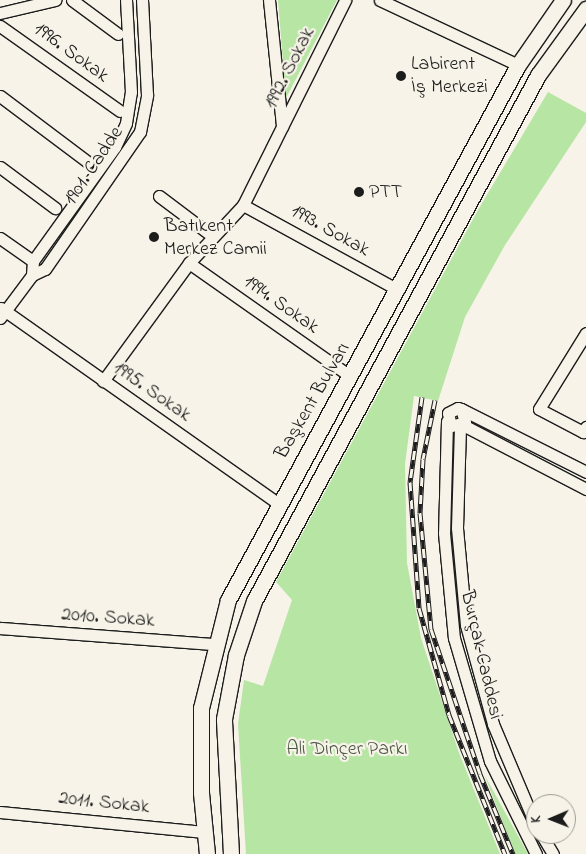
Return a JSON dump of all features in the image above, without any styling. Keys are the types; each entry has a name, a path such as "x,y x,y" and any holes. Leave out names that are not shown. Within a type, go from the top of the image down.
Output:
{"main road":[{"name":"Başkent Bulvarı","path":"207,854 204,832 200,736 213,644 236,582 277,503 351,377 518,65 563,0"},
{"name":"Başkent Bulvarı","path":"231,854 224,719 236,655 254,601 538,75 586,9"}],"street":[{"path":"0,13 55,0"},
{"path":"72,0 118,34"},
{"name":"1901. Cadde","path":"33,261 124,130 131,92 126,0"},
{"name":"1901. Cadde","path":"2,312 32,275 45,269 140,132 147,95 142,0"},
{"name":"1992. Sokak","path":"269,0 282,126"},
{"name":"1992. Sokak","path":"103,381 189,263 243,204 345,0"},
{"path":"380,0 518,65"},
{"name":"1996. Sokak","path":"0,26 120,111"},
{"path":"0,96 88,162"},
{"path":"0,167 55,208"},
{"path":"159,196 212,236"},
{"name":"1993. Sokak","path":"243,204 398,290"},
{"path":"0,238 33,261 32,275"},
{"name":"1994. Sokak","path":"189,263 351,377"},
{"name":"1995. Sokak","path":"2,312 277,503"},
{"path":"586,333 539,409 583,432 586,427"},
{"path":"586,472 461,409 449,410 447,421 462,426 586,489"},
{"name":"Burçak Caddesi","path":"461,409 466,416 462,426 457,528 466,625 495,731 526,803"},
{"name":"Burçak Caddesi","path":"447,421 444,541 454,638 490,761 536,854"},
{"name":"2010. Sokak","path":"0,628 213,644"},
{"name":"2011. Sokak","path":"0,812 204,832"}],"green space":[{"path":"278,0 337,0 286,98"},
{"name":"Ali Dinçer Parkı","path":"548,92 586,113 586,122 505,245 465,317 438,401 414,396 405,464 407,563 421,638 459,753 500,854 246,854 238,724 244,680 263,686 292,600 276,582 478,210"},
{"path":"484,774 485,776 528,854 515,854"}],"railway":[{"path":"422,397 410,482 419,608 449,715 505,854"},
{"path":"435,400 423,459 420,513 431,629 480,774 513,854"}],"place":[{"name":"Labirent İş Merkezi","path":"401,76"},
{"name":"PTT","path":"359,192"},
{"name":"Batıkent Merkez Camii","path":"154,237"}]}
